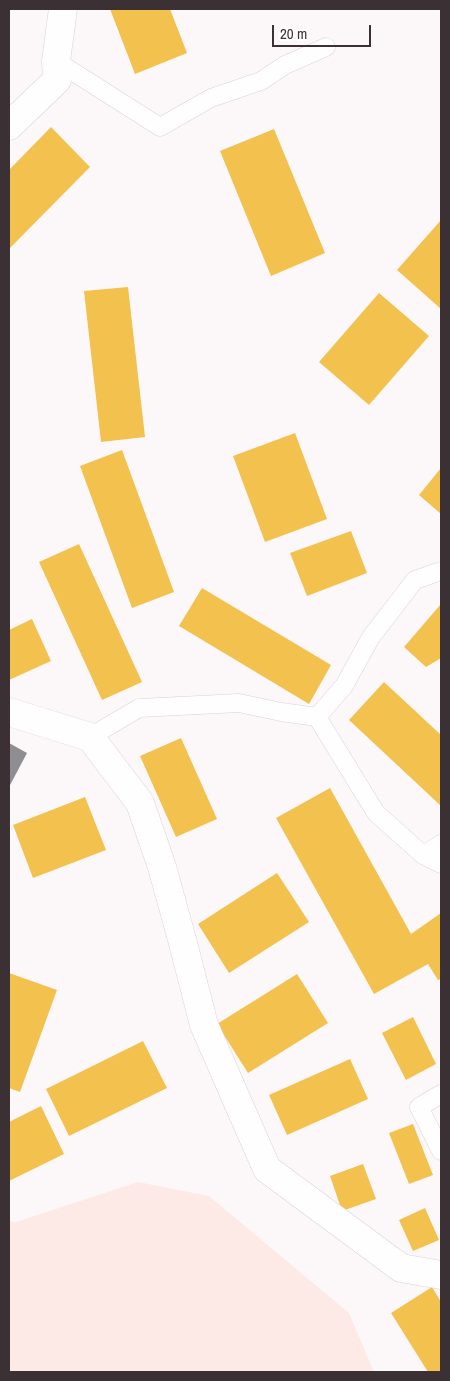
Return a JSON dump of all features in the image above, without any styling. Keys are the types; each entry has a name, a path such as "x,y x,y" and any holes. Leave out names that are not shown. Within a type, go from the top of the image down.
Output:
{"street":[{"path":"9,126 57,80 56,61 63,9"},
{"path":"9,712 90,737 140,803 162,867 204,1025 267,1169 401,1268 441,1275"}],"lane":[{"path":"56,61 160,127 211,98 261,81 285,65 326,47"},
{"path":"317,717 344,686 371,637 415,580 441,571"},
{"path":"90,737 138,708 239,703 317,717"},
{"path":"317,717 376,813 423,855 441,864"},
{"path":"423,855 441,844"},
{"path":"441,1094 419,1107 441,1151"}],"shaded area":[{"path":"138,1182 209,1196 349,1313 374,1372 9,1372 9,1221 16,1222"}],"building: 주거":[{"path":"110,9 170,9 187,53 135,74"},
{"path":"51,127 90,167 9,249 9,170"},
{"path":"274,129 325,253 271,276 220,151"},
{"path":"441,220 441,309 397,270"},
{"path":"128,287 145,437 101,442 84,291"},
{"path":"379,293 429,336 369,405 319,362"},
{"path":"295,433 327,519 265,542 233,456"},
{"path":"122,450 174,592 132,608 80,466"},
{"path":"441,468 441,514 419,495"},
{"path":"351,531 367,573 307,596 290,553"},
{"path":"79,544 142,682 102,700 39,562"},
{"path":"202,588 331,665 309,704 179,626"},
{"path":"441,604 441,658 426,667 404,647"},
{"path":"32,619 51,661 9,680 9,630"},
{"path":"384,682 441,735 440,805 349,720"},
{"path":"181,738 217,819 176,837 140,756"},
{"path":"330,788 411,934 441,913 441,979 438,980 428,964 374,994 276,818"},
{"path":"85,797 106,850 33,878 13,825"},
{"path":"277,873 309,922 229,973 198,924"},
{"path":"9,973 57,990 20,1092 9,1088"},
{"path":"297,974 328,1023 248,1073 217,1024"},
{"path":"413,1017 436,1064 406,1080 382,1033"},
{"path":"143,1041 167,1088 69,1136 46,1089"},
{"path":"350,1059 368,1099 287,1135 269,1095"},
{"path":"41,1106 64,1154 9,1181 9,1122"},
{"path":"413,1124 433,1175 409,1184 389,1133"},
{"path":"363,1164 376,1199 342,1211 330,1176"},
{"path":"425,1208 439,1240 413,1251 399,1220"},
{"path":"432,1287 441,1302 441,1372 428,1372 391,1313"}],"building: 공업":[{"path":"9,743 27,753 9,787"}]}
